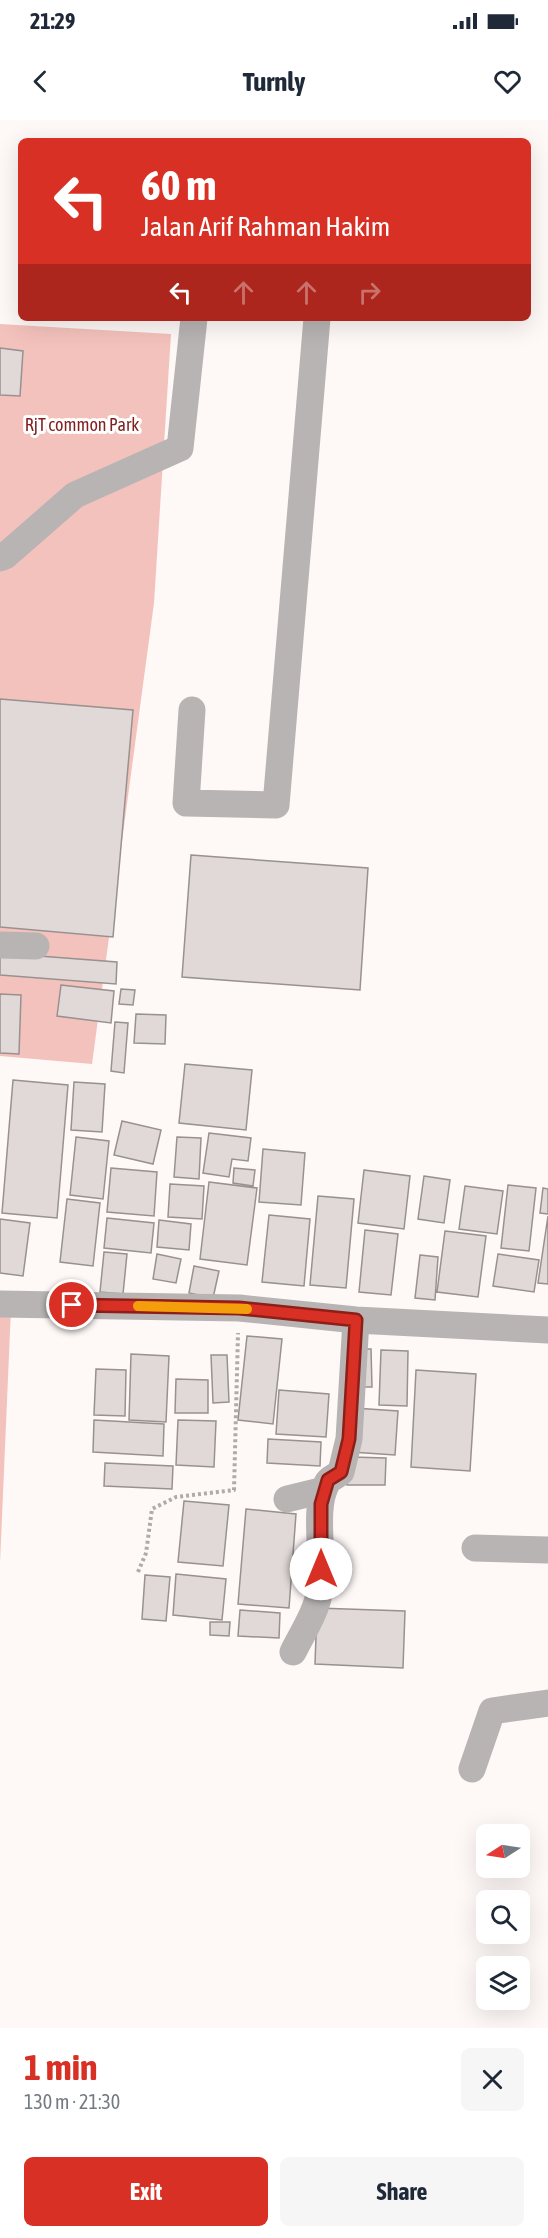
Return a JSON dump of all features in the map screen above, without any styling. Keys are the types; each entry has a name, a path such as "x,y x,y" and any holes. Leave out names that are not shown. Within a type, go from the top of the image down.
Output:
{"street":[{"path":"0,558 75,495 180,448 194,321"},
{"path":"192,710 186,803 276,805 317,321"},
{"path":"0,945 36,946"},
{"path":"0,1304 239,1308 356,1320 548,1330"},
{"path":"293,1652 315,1607 321,1588 321,1504 328,1480 341,1472 349,1439 356,1320"},
{"path":"287,1499 324,1490"},
{"path":"475,1548 548,1550"},
{"path":"472,1769 492,1711 548,1703"}],"path":[{"path":"138,1572 146,1553 152,1509 176,1497 234,1490 239,1308"}],"green space":[{"name":"RjT common Park","path":"0,324 171,334 154,603 92,1064 0,1056"},
{"path":"0,1308 11,1308 0,1563"}],"building":[{"path":"0,348 23,351 20,396 0,395"},
{"path":"0,699 133,710 113,937 0,927"},
{"path":"191,855 368,868 360,990 182,977"},
{"path":"0,953 117,962 116,984 0,975"},
{"path":"61,985 114,991 111,1023 57,1016"},
{"path":"121,989 135,990 133,1005 119,1004"},
{"path":"0,994 21,995 19,1054 0,1053"},
{"path":"136,1014 166,1015 165,1044 134,1043"},
{"path":"115,1022 128,1023 124,1073 111,1071"},
{"path":"185,1064 252,1070 246,1130 179,1123"},
{"path":"13,1080 68,1085 57,1218 2,1213"},
{"path":"74,1082 105,1084 102,1132 71,1130"},
{"path":"122,1121 161,1130 153,1164 114,1155"},
{"path":"209,1133 251,1138 248,1161 232,1159 229,1177 203,1173"},
{"path":"76,1137 109,1141 103,1199 70,1195"},
{"path":"177,1137 201,1138 199,1179 174,1177"},
{"path":"263,1149 305,1153 301,1205 259,1202"},
{"path":"111,1168 157,1172 154,1216 107,1212"},
{"path":"234,1168 255,1170 253,1186 233,1183"},
{"path":"364,1170 410,1176 404,1229 358,1223"},
{"path":"424,1176 450,1180 444,1223 418,1219"},
{"path":"209,1182 257,1188 247,1265 200,1259"},
{"path":"170,1184 204,1186 202,1219 168,1217"},
{"path":"508,1185 536,1188 529,1251 501,1248"},
{"path":"465,1186 503,1191 497,1234 459,1229"},
{"path":"543,1188 548,1189 548,1214 540,1213"},
{"path":"318,1196 354,1199 346,1288 310,1285"},
{"path":"67,1199 100,1203 93,1266 60,1262"},
{"path":"269,1215 310,1219 304,1286 262,1282"},
{"path":"548,1216 548,1284 538,1283"},
{"path":"107,1218 154,1223 151,1253 104,1248"},
{"path":"0,1219 30,1223 23,1276 0,1273"},
{"path":"159,1220 191,1224 189,1250 157,1247"},
{"path":"365,1230 398,1234 391,1295 359,1292"},
{"path":"445,1231 486,1236 478,1297 437,1292"},
{"path":"104,1252 127,1254 123,1294 100,1292"},
{"path":"157,1254 181,1259 176,1283 153,1279"},
{"path":"498,1254 539,1260 534,1292 493,1286"},
{"path":"420,1255 438,1257 435,1300 415,1298"},
{"path":"194,1266 219,1271 213,1298 189,1293"},
{"path":"247,1336 282,1339 273,1424 238,1420"},
{"path":"356,1349 371,1349 372,1387 356,1387"},
{"path":"381,1350 408,1351 407,1406 379,1405"},
{"path":"131,1354 169,1356 166,1422 129,1420"},
{"path":"211,1355 227,1355 229,1402 213,1403"},
{"path":"96,1369 126,1370 125,1416 94,1415"},
{"path":"416,1370 476,1374 470,1471 411,1467"},
{"path":"176,1379 208,1380 208,1413 175,1413"},
{"path":"279,1390 329,1394 326,1437 276,1434"},
{"path":"354,1408 398,1411 395,1455 351,1452"},
{"path":"94,1420 164,1424 163,1456 93,1452"},
{"path":"178,1420 216,1421 214,1467 176,1465"},
{"path":"268,1439 321,1442 320,1466 267,1463"},
{"path":"351,1457 386,1458 385,1485 347,1485"},
{"path":"105,1463 173,1466 172,1489 104,1486"},
{"path":"184,1501 229,1505 223,1566 178,1562"},
{"path":"246,1509 296,1514 289,1608 238,1604"},
{"path":"176,1574 226,1579 222,1620 173,1615"},
{"path":"145,1575 170,1577 166,1621 142,1619"},
{"path":"317,1608 405,1611 403,1668 315,1664"},
{"path":"240,1610 280,1613 279,1638 238,1636"},
{"path":"210,1622 230,1622 229,1636 210,1635"}],"slow traffic":[{"path":"138,1306 247,1309"}],"route":[{"path":"72,1305 239,1308 356,1320 349,1439 341,1472 328,1480 324,1490 321,1504 321,1569"}]}
